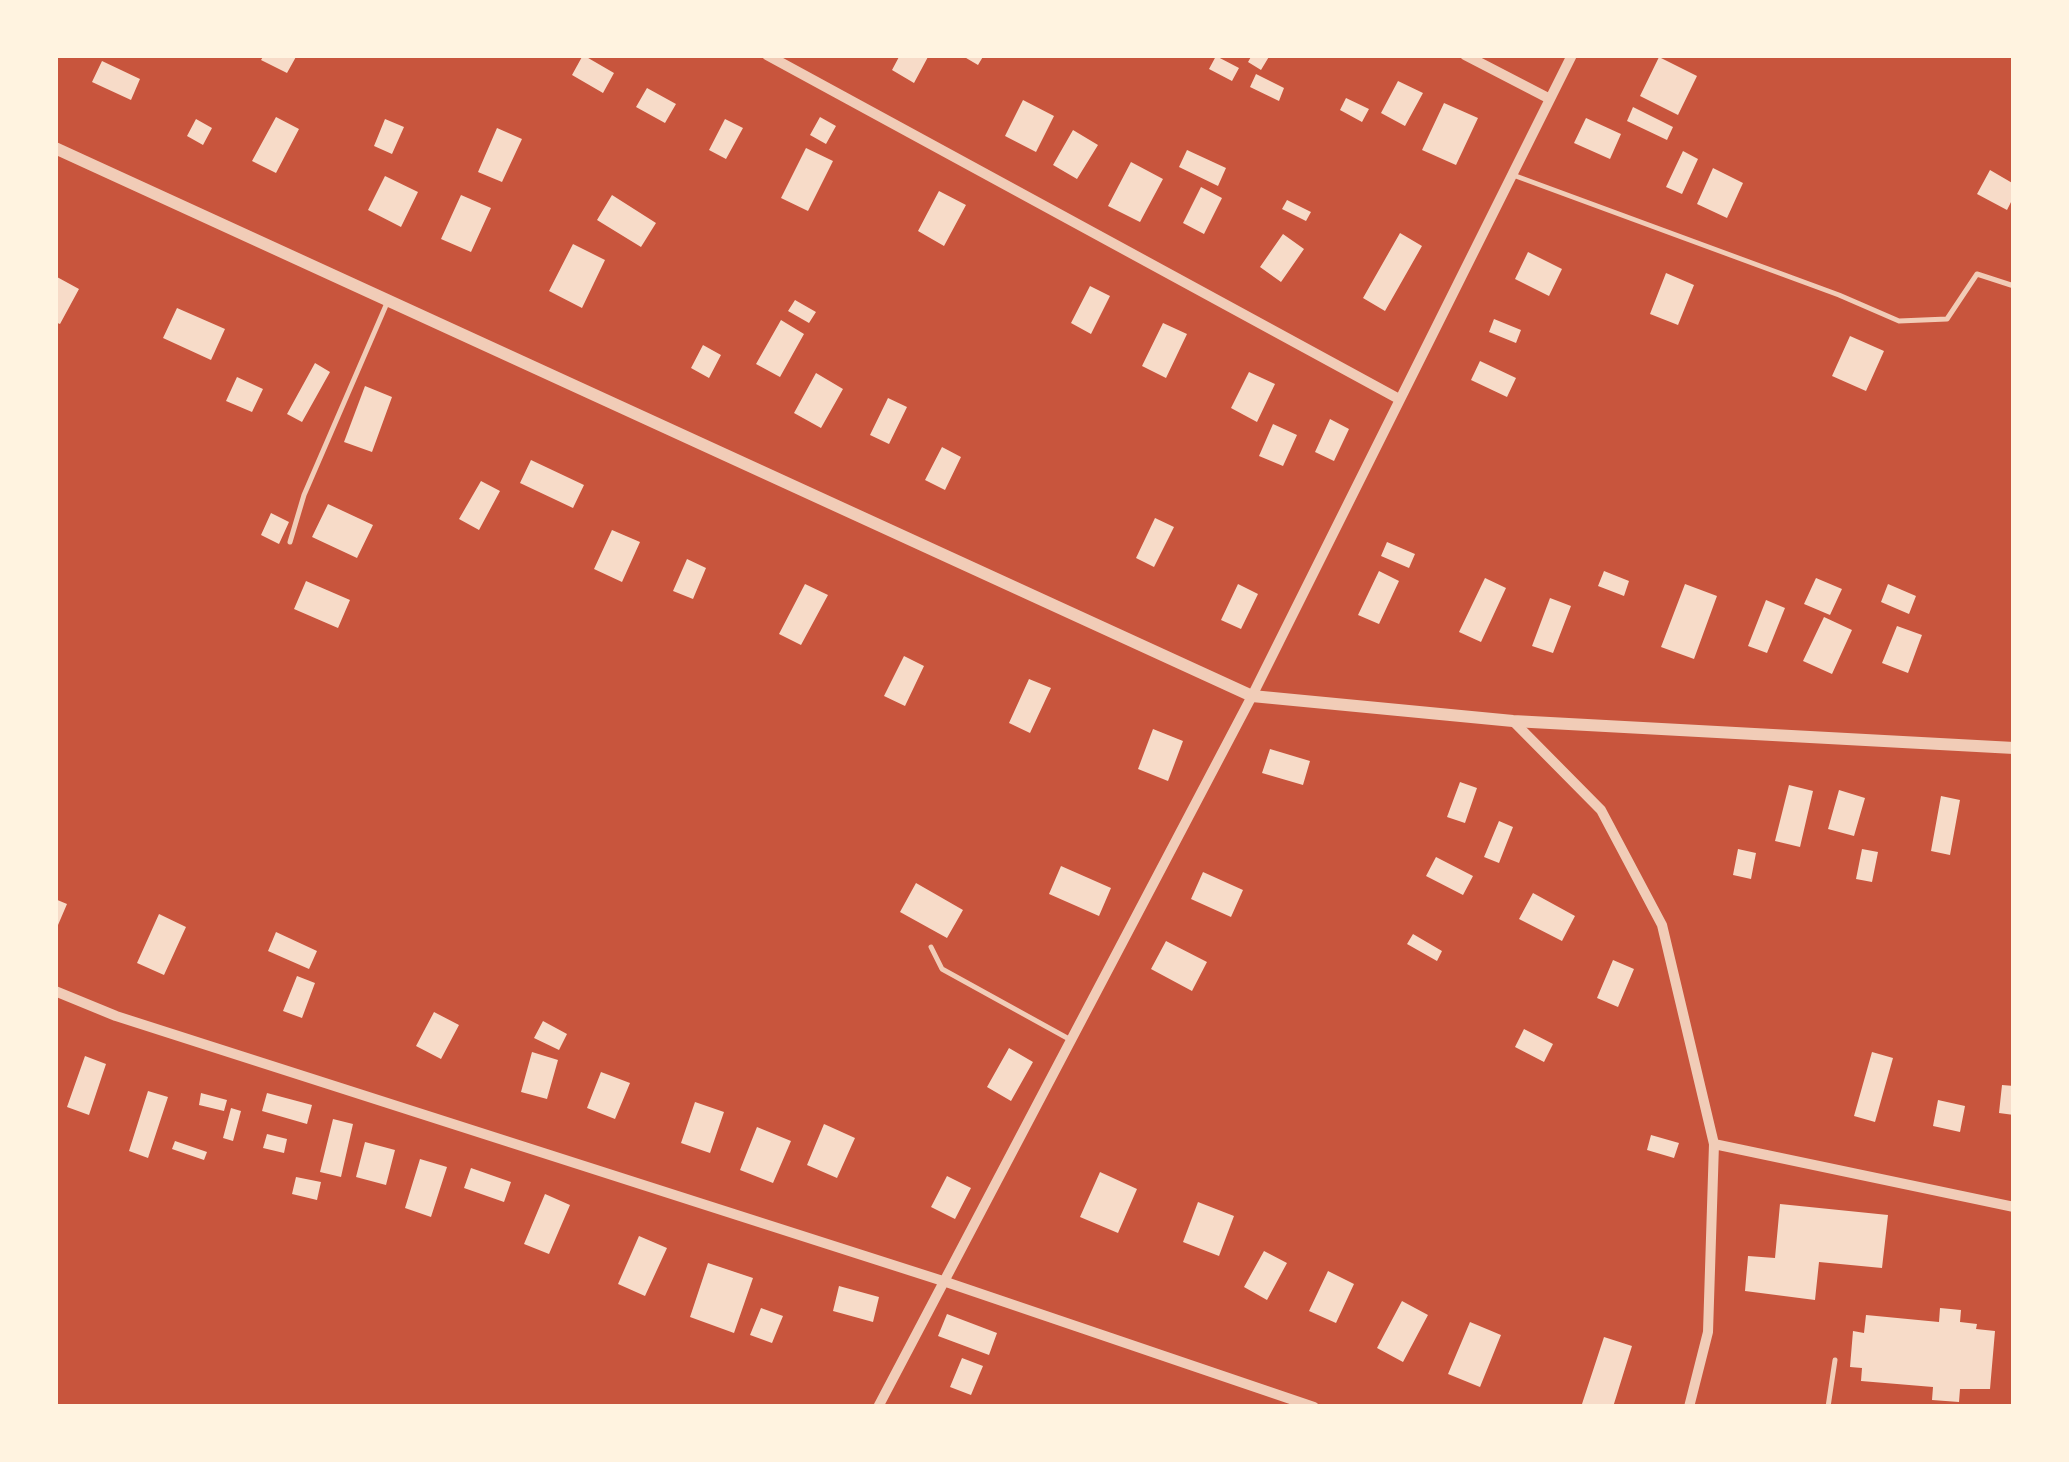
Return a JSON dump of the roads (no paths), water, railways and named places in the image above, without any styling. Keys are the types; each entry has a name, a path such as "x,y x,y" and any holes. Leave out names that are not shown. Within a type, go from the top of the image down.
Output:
{"street":[{"path":"767,55 1399,399"},
{"path":"1466,55 1550,99"},
{"path":"878,1407 1252,696 1572,55"},
{"path":"55,148 1252,696 1513,721 2014,748"},
{"path":"1513,721 1601,810 1662,926 1714,1144 1708,1332 1689,1407"},
{"path":"55,991 116,1016 946,1282 1314,1407"},
{"path":"1714,1144 2014,1208"}],"lane":[{"path":"1512,175 1839,295 1899,321 1947,319 1976,274 2014,286"},
{"path":"290,542 304,495 388,301"},
{"path":"932,947 942,969 1072,1040"},
{"path":"1828,1407 1835,1360"}]}
